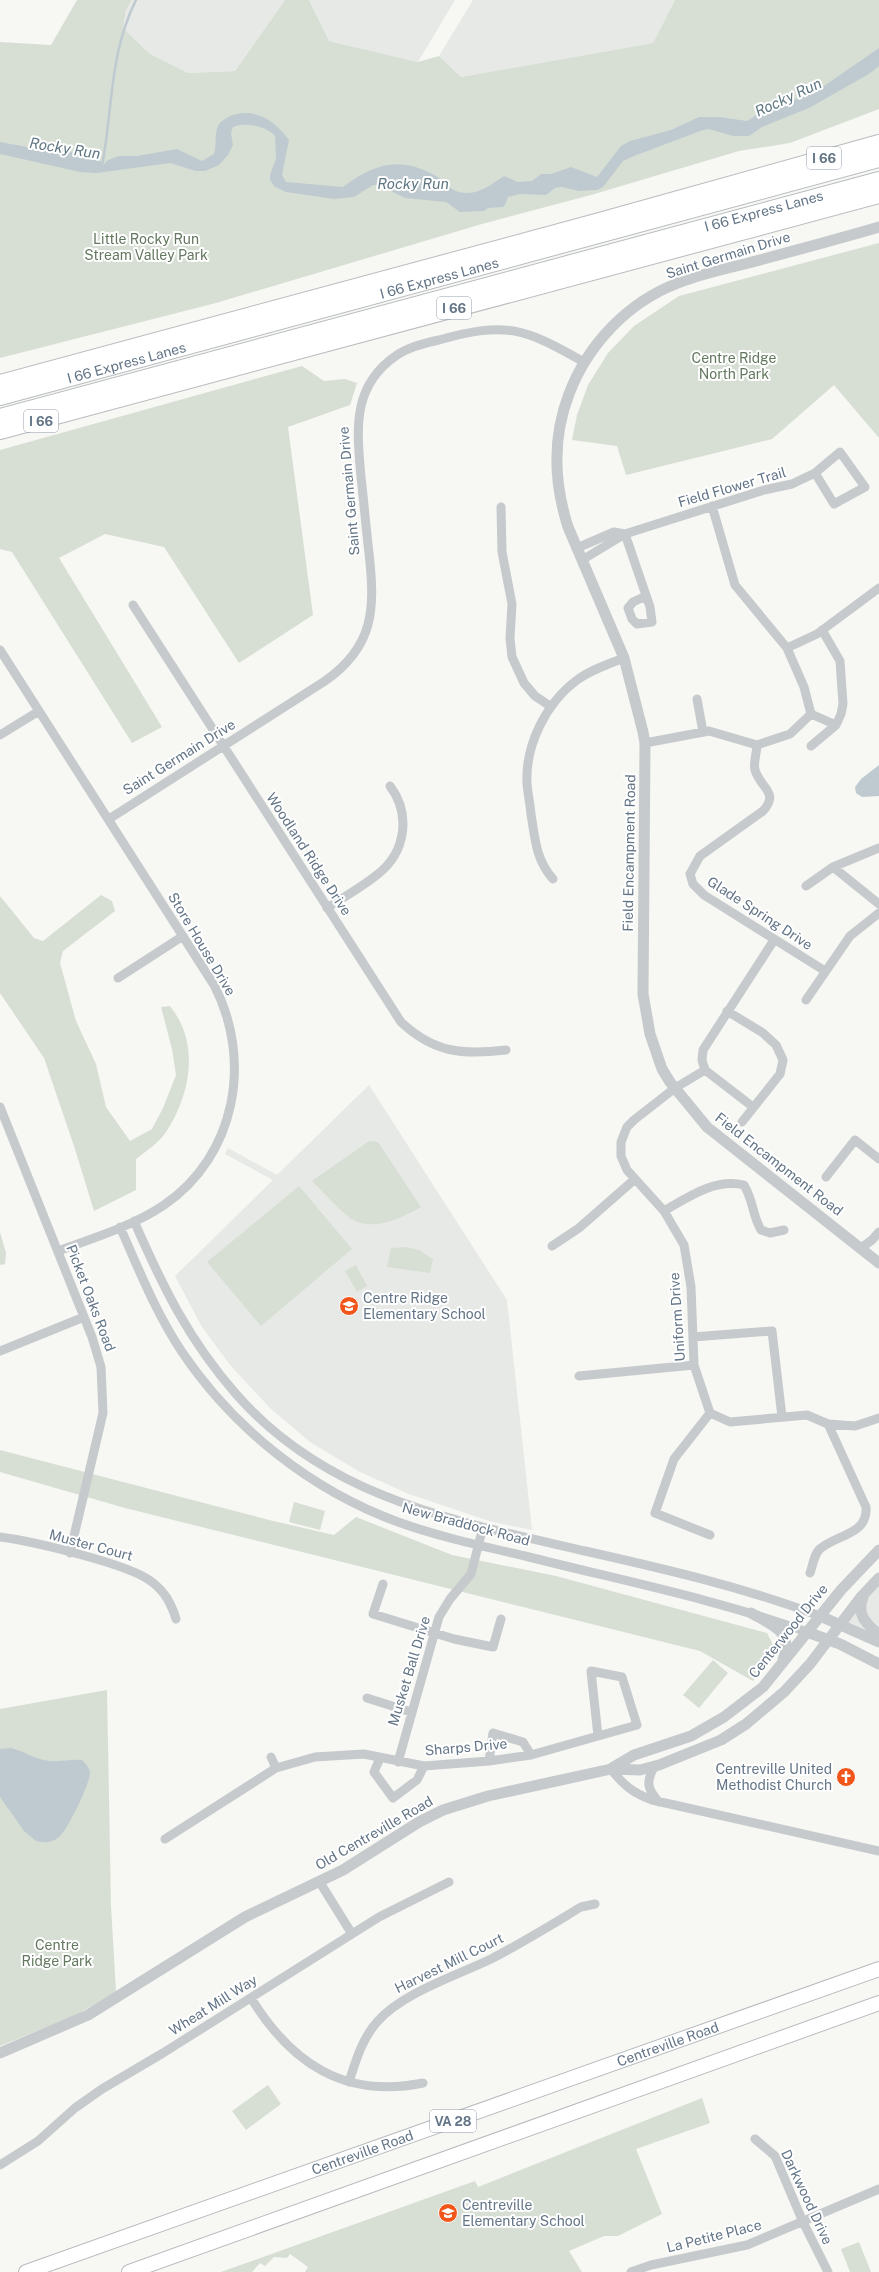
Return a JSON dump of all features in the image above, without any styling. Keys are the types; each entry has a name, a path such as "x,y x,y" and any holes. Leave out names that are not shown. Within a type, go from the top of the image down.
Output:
{"highway":[{"path":"770,174 879,134"},
{"name":"I 66","path":"0,383 879,143"},
{"name":"I 66 Express Lanes","path":"0,397 879,159"},
{"name":"I 66 Express Lanes","path":"0,417 879,180"},
{"name":"I 66","path":"0,431 879,195"},
{"name":"Centreville Road","path":"26,2272 879,1969"},
{"name":"VA 28","path":"129,2272 879,2003"}],"street":[{"name":"Saint Germain Drive","path":"109,819 334,675 352,657 365,634 371,611 373,589 357,423 364,393 381,368 397,355 416,346 468,332 490,329 513,330 533,335 584,362 600,341 625,314 663,290 697,276 879,227"},
{"name":"Field Encampment Road","path":"584,362 566,403 556,454 558,486 562,508 577,548 624,658 638,706 645,743 643,994 646,1015 656,1053 662,1069 675,1088 707,1127 879,1263"},
{"name":"Field Flower Trail","path":"582,560 625,534 712,506 792,484 815,473 840,452 865,487 834,504 815,473"},
{"path":"712,506 735,585 787,648 804,687 811,714"},
{"path":"501,507 502,552 512,604 510,638 512,657 524,683 535,696 550,706"},
{"name":"Field Flower Trail","path":"577,548 614,532 625,534"},
{"path":"625,534 646,596"},
{"path":"787,648 822,630 879,588"},
{"name":"Woodland Ridge Drive","path":"133,605 393,1013 411,1032 431,1044 454,1052 478,1053 506,1050"},
{"path":"811,746 836,725 841,714 843,704 840,662 822,630"},
{"name":"Store House Drive","path":"0,650 214,985 225,1010 234,1045 234,1090 223,1129 213,1151 200,1170 185,1187 166,1204 134,1221 58,1251"},
{"path":"553,879 544,869 536,852 527,783 533,743 550,706 577,679 593,670 624,658"},
{"path":"697,699 703,732"},
{"path":"0,735 39,711"},
{"path":"811,714 836,725"},
{"path":"645,743 703,732 723,734 757,745 790,734 811,714"},
{"name":"Glade Spring Drive","path":"757,745 755,769 770,795 770,803 763,810 700,856 690,874 693,884 704,895 825,971"},
{"path":"327,908 378,874 396,851 402,832 403,812 400,801 390,786"},
{"path":"806,886 834,867 879,848"},
{"path":"834,867 879,904"},
{"path":"806,1000 850,936 879,913"},
{"path":"118,978 183,936"},
{"path":"753,1107 705,1070 702,1060 703,1050 774,940"},
{"path":"727,1011 772,1041 780,1051 783,1060 780,1074 742,1122"},
{"name":"Uniform Drive","path":"705,1070 675,1088 627,1127 621,1142 621,1156 626,1170 664,1211 684,1245 691,1287 694,1365 710,1413"},
{"name":"Picket Oaks Road","path":"0,1107 84,1317 101,1367 103,1413 70,1553"},
{"path":"826,1177 855,1140 879,1159"},
{"path":"552,1246 579,1228 635,1180"},
{"path":"664,1211 702,1189 735,1183 744,1185 752,1198 756,1221 761,1230 770,1232 784,1230"},
{"name":"New Braddock Road","path":"134,1221 177,1313 211,1364 253,1412 300,1450 350,1481 384,1498 432,1514 701,1578 767,1597 840,1624 879,1642"},
{"name":"New Braddock Road","path":"120,1227 147,1290 182,1352 221,1402 286,1462 346,1498 398,1522 479,1546 751,1613 808,1632 879,1664"},
{"path":"861,1248 872,1240 879,1232"},
{"path":"0,1351 84,1317"},
{"path":"694,1337 772,1331 782,1417"},
{"path":"578,1376 694,1365"},
{"path":"710,1535 655,1513 674,1459 710,1413 730,1422 807,1416 828,1424 855,1426 879,1418"},
{"path":"810,1573 816,1554 821,1548 861,1526 867,1517 866,1506 828,1424"},
{"name":"Musket Ball Drive","path":"398,1762 439,1617 450,1599 471,1574 483,1527"},
{"name":"Muster Court","path":"0,1537 70,1553 129,1569 141,1574 169,1598 176,1619"},
{"name":"Centerwood Drive","path":"611,1769 634,1755 691,1736 724,1717 763,1687 820,1616 865,1563 879,1550"},
{"path":"611,1769 640,1770 654,1767 700,1750 746,1724 784,1692 828,1640 865,1592 879,1578"},
{"path":"383,1584 374,1614 454,1639 493,1647 501,1619"},
{"path":"865,1592 861,1603 861,1613 868,1624 879,1635"},
{"path":"751,1613 773,1626 783,1634 786,1648 780,1666"},
{"name":"Sharps Drive","path":"165,1839 276,1768 315,1757 364,1754 424,1766 489,1761 531,1755 637,1725 622,1677 591,1671 598,1736"},
{"path":"367,1698 411,1712"},
{"path":"489,1761 493,1733 523,1742 531,1755"},
{"path":"271,1757 276,1768"},
{"path":"380,1758 374,1772 393,1798 417,1780 424,1766"},
{"path":"654,1767 648,1778 648,1786 660,1803"},
{"path":"611,1769 624,1786 637,1795 660,1803 879,1851"},
{"name":"Old Centreville Road","path":"0,2053 88,2015 245,1917 348,1868 419,1822 443,1810 488,1796 611,1769"},
{"path":"319,1881 352,1934"},
{"name":"Wheat Mill Way","path":"0,2165 38,2141 75,2108 102,2089 398,1906 449,1882"},
{"name":"Harvest Mill Court","path":"350,2082 358,2053 366,2038 377,2022 392,2007 412,1995 498,1955 581,1907 595,1904"},
{"path":"251,1998 266,2023 294,2053 323,2071 350,2082 383,2087 423,2083"},
{"name":"Darkwood Drive","path":"755,2139 775,2156 803,2222 828,2272"},
{"name":"La Petite Place","path":"631,2272 651,2265 747,2245 879,2189"}],"shaded area":[{"path":"132,0 285,0 235,71 187,73 150,54 123,28 126,10"},
{"path":"309,0 455,0 418,62 329,41"},
{"path":"473,0 675,0 653,43 461,77 439,56"},
{"name":"Centre Ridge Elementary School","path":"369,1085 507,1300 532,1530 489,1521 409,1494 360,1472 310,1442 270,1408 230,1365 202,1327 175,1276 273,1180 225,1154 228,1148 277,1175"},
{"path":"879,1578 879,1643 840,1624"}],"green space":[{"name":"Little Rocky Run Stream Valley Park","path":"77,0 132,0 126,10 123,28 150,54 188,73 235,71 285,0 309,0 329,41 418,62 439,56 461,77 653,43 675,0 879,0 879,109 790,143 739,151 591,195 482,224 216,303 0,358 0,42 51,45"},
{"name":"Centre Ridge North Park","path":"879,243 879,438 834,385 772,439 626,475 617,446 572,440 577,415 588,385 608,353 634,326 679,296"},
{"path":"302,366 324,381 345,379 357,383 350,405 288,427 313,615 239,663 164,547 105,534 59,558 162,727 132,743 12,552 0,549 0,450"},
{"path":"101,895 112,901 115,911 63,951 60,963 76,1021 96,1064 106,1107 130,1141 152,1129 163,1108 176,1075 172,1049 161,1007 170,1006 179,1020 186,1036 189,1052 189,1069 186,1085 175,1117 163,1136 136,1159 136,1190 94,1211 44,1058 0,993 0,896 34,938 43,941"},
{"path":"369,1141 378,1142 421,1207 387,1222 368,1224 359,1222 345,1214 312,1181"},
{"path":"299,1186 352,1249 261,1326 207,1262"},
{"path":"0,1232 6,1253 5,1264 0,1265"},
{"path":"406,1247 419,1250 433,1259 430,1273 387,1267 391,1248"},
{"path":"356,1265 367,1286 357,1292 345,1271"},
{"path":"0,1450 269,1520 334,1535 356,1517 452,1555 556,1576 767,1633 778,1654 753,1681 700,1651 125,1508 0,1472"},
{"path":"294,1502 325,1511 320,1530 289,1522"},
{"path":"713,1660 728,1673 699,1708 683,1695"},
{"name":"Centre Ridge Park","path":"107,1690 111,1906 116,1992 74,2016 0,2046 0,1709"},
{"path":"268,2085 281,2104 246,2130 232,2111"},
{"path":"702,2098 710,2123 636,2149 662,2214 618,2236 604,2236 569,2251 582,2272 305,2272 308,2267 290,2254 287,2258 274,2257 265,2266 260,2263 252,2272 221,2272 475,2181 478,2187"},
{"path":"859,2242 871,2272 850,2272 841,2249"}],"water":[{"name":"Rocky Run","path":"879,48 879,66 869,74 809,108 762,127 749,136 733,136 709,129 703,130 623,161 603,187 597,190 579,191 562,187 555,188 546,195 520,194 508,197 504,207 488,208 484,211 460,212 446,202 405,198 379,185 373,185 354,197 334,199 286,192 275,187 270,180 270,175 276,159 275,136 261,127 250,125 233,127 231,133 233,145 228,155 219,165 205,171 196,171 170,163 97,173 80,172 0,154 0,142 43,150 62,148 83,157 101,161 102,166 108,160 119,156 137,156 177,149 202,161 214,154 217,129 220,122 233,115 250,113 265,118 271,122 284,133 289,140 282,175 286,182 343,187 366,172 388,165 399,164 411,166 436,176 453,190 462,193 473,193 487,187 504,176 518,182 532,181 541,174 551,174 571,167 597,177 621,146 630,141 671,130 699,117 719,117 747,121 769,107 789,102 824,86"},
{"path":"879,765 879,796 862,797 856,793 855,787 861,779"},
{"path":"11,1748 36,1758 49,1761 82,1760 89,1769 89,1779 78,1807 63,1833 54,1840 45,1842 36,1841 24,1831 0,1797 0,1749"}],"waterway":[{"path":"102,166 116,61 127,20 136,0"}],"place":[{"name":"Centre Ridge Elementary School","path":"349,1306"},
{"name":"Centreville United Methodist Church","path":"846,1777"},
{"name":"Centreville Elementary School","path":"448,2213"}]}
